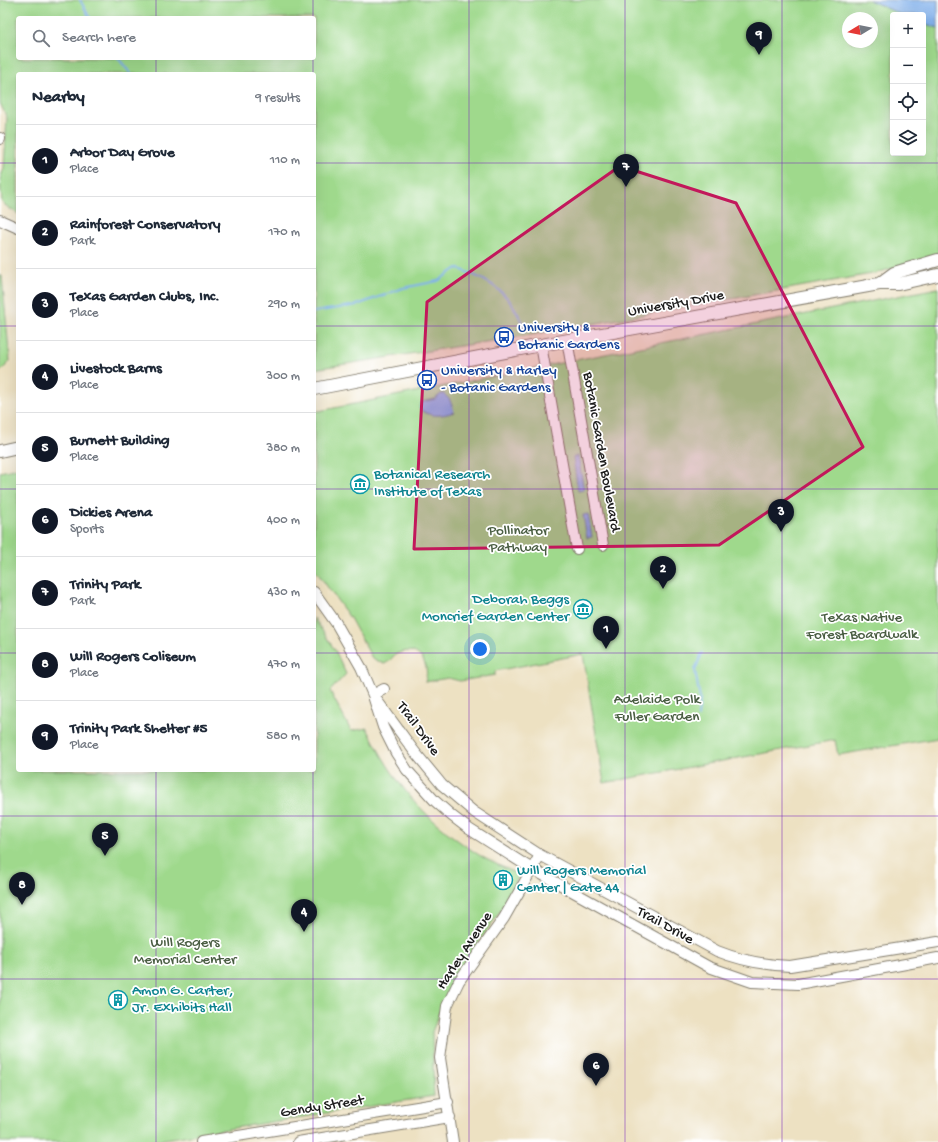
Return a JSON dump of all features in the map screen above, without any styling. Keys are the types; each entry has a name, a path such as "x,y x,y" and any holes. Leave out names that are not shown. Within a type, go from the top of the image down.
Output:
{"main road":[{"name":"University Drive","path":"879,284 894,273 938,260"},
{"name":"University Drive","path":"316,389 567,340 879,284 898,284 938,275"},
{"path":"0,451 16,447"}],"street":[{"path":"0,220 16,227"},
{"name":"Botanic Garden Boulevard","path":"567,340 603,545"},
{"path":"541,345 577,549"},
{"name":"Trail Drive","path":"316,595 336,623 373,694 414,751 442,785 474,812 540,854 717,951 742,961 774,966 790,966 938,942"},
{"path":"373,694 384,689"},
{"name":"Trail Drive","path":"373,694 374,704 383,727 396,753 419,785 435,801 469,829 532,869 628,923 723,973 752,982 798,984 938,958"},
{"name":"Harley Avenue","path":"453,1142 440,1058 447,1006 459,981 504,918 540,854"},
{"path":"813,962 816,980"},
{"name":"Gendy Street","path":"201,1142 448,1102"},
{"name":"Gendy Street","path":"298,1142 450,1117"}],"highlighted area":[{"path":"620,166 736,203 863,447 719,545 414,549 427,302"}],"green space":[{"path":"0,0 869,0 895,12 890,12 890,156 926,156 926,24 938,28 938,254 877,273 530,335 316,369 316,72 16,72 16,213 2,203 0,179 4,168 7,118 0,103"},
{"path":"0,275 2,276 10,361 0,372"},
{"path":"938,288 938,738 838,755 835,740 604,783 583,654 495,671 495,675 460,681 448,678 425,682 425,663 418,654 406,651 397,654 384,664 372,658 350,618 316,571 316,412"},
{"name":"Will Rogers Memorial Center","path":"16,468 16,772 316,772 316,621 336,652 346,674 330,691 351,731 367,728 377,748 399,782 424,812 439,825 478,855 519,875 503,907 452,981 432,1032 434,1096 147,1142 0,1142 0,472"}],"water":[{"path":"869,0 938,0 938,28 926,24 926,12 895,12"},
{"path":"441,394 444,394 450,400 454,412 431,415 419,408 422,402 435,399"},
{"path":"578,456 584,490 578,491 573,457"},
{"path":"588,514 592,537 587,538 583,515"}],"waterway":[{"path":"80,0 89,16"},
{"path":"120,60 129,72"},
{"path":"316,312 357,305 403,288 438,281 457,268 481,278 500,290 514,307 525,331"},
{"path":"698,717 700,699 695,670 702,653"}],"place":[{"name":"Trinity Park Shelter #5","path":"759,55"},
{"name":"Trinity Park","path":"626,187"},
{"name":"University & Botanic Gardens","path":"504,337"},
{"name":"University & Harley - Botanic Gardens","path":"427,380"},
{"name":"Botanical Research Institute of Texas","path":"360,484"},
{"name":"Texas Garden Clubs, Inc.","path":"781,532"},
{"name":"Rainforest Conservatory","path":"663,589"},
{"name":"Deborah Beggs Moncrief Garden Center","path":"583,609"},
{"name":"Arbor Day Grove","path":"606,649"},
{"name":"Burnett Building","path":"105,856"},
{"name":"Will Rogers Memorial Center | Gate 44","path":"503,880"},
{"name":"Will Rogers Coliseum","path":"22,905"},
{"name":"Livestock Barns","path":"304,932"},
{"name":"Amon G. Carter, Jr. Exhibits Hall","path":"118,1000"},
{"name":"Dickies Arena","path":"596,1086"}],"park label":[{"name":"Pollinator Pathway","path":"518,540"},
{"name":"Texas Native Forest Boardwalk","path":"862,626"},
{"name":"Adelaide Polk Fuller Garden","path":"657,708"}]}
